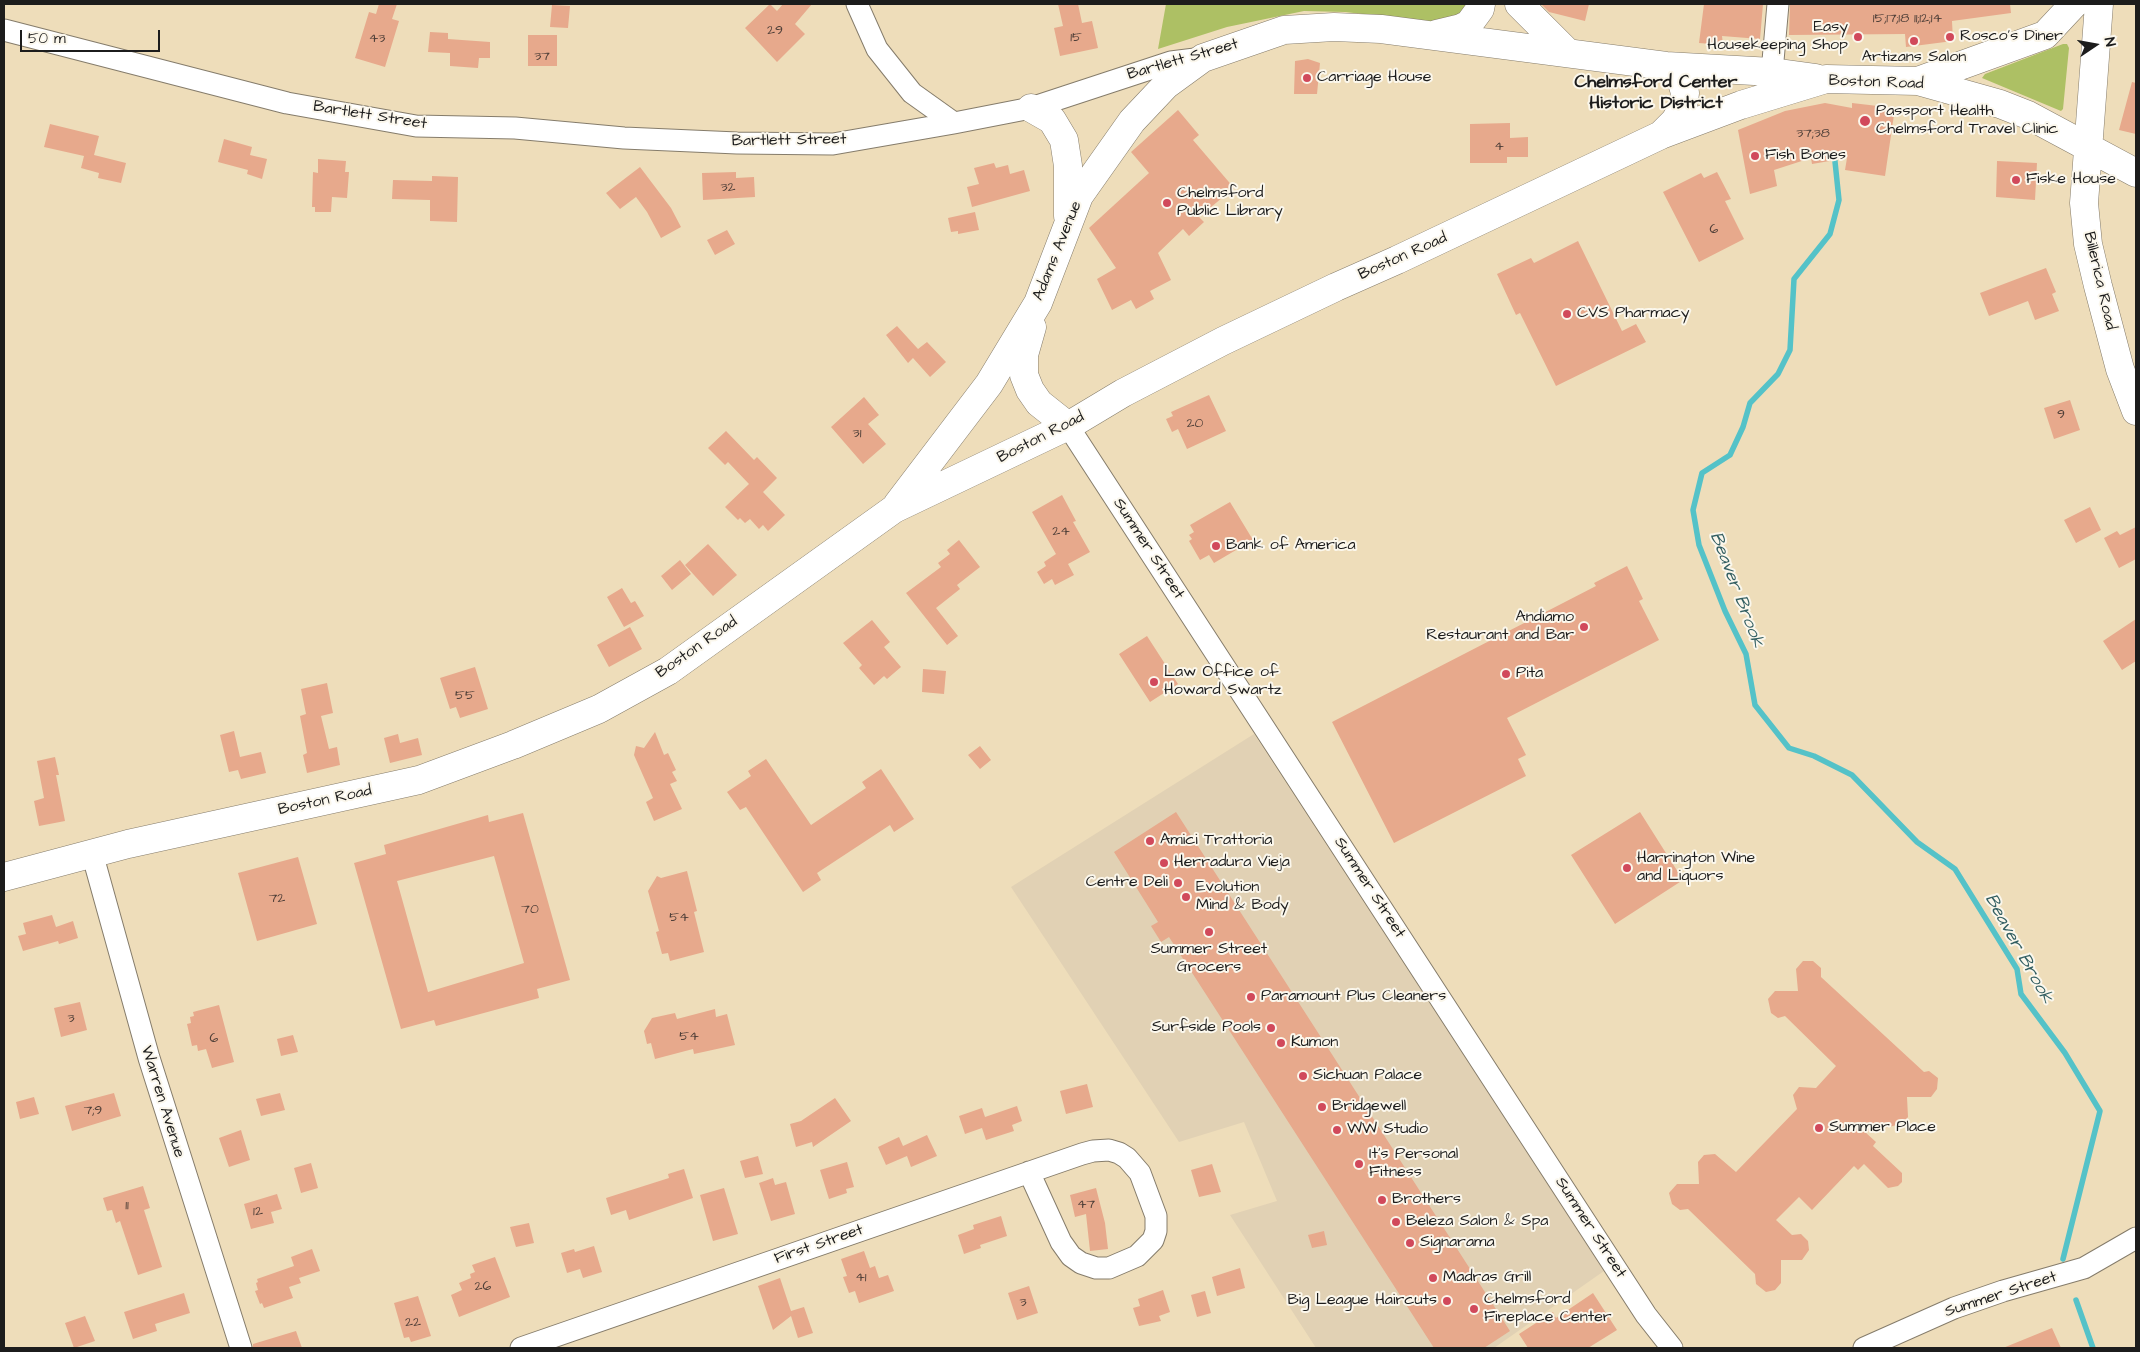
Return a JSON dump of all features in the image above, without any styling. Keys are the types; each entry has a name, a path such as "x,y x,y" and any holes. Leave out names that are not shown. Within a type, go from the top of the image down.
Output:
{"main road":[{"path":"1430,36 1469,24 1480,9 1481,4"},
{"path":"1519,4 1568,53"},
{"path":"1918,81 2045,35 2074,4"},
{"name":"Billerica Road","path":"2099,4 2084,203 2088,244 2120,370 2136,410"},
{"name":"Bartlett Street","path":"1203,58 1284,30 1334,27 1381,29 1666,66 1772,72 1826,79"},
{"name":"Adams Avenue","path":"894,508 939,446 989,384 1038,303 1079,196 1132,121 1166,85 1203,58"},
{"path":"1661,135 1675,121 1683,107 1685,93 1682,82 1666,66"},
{"name":"Boston Road","path":"4,877 92,853 419,780 513,745 599,709 668,671 894,508 1068,426 1123,392 1223,341 1336,287 1661,135 1741,105 1826,79 1918,81 2000,104 2028,115 2136,173"},
{"path":"1031,108 1052,120 1064,140 1068,166 1068,221"},
{"path":"1038,303 1024,355 1024,375 1030,390 1039,403 1068,426"},
{"path":"1030,390 1076,404 1123,392"}],"street":[{"path":"857,4 878,49 912,93 954,123"},
{"path":"1772,72 1778,4"},
{"name":"Bartlett Street","path":"4,30 287,103 416,126 515,128 652,140 833,144 1031,108 1171,62 1203,58"},
{"name":"Summer Street","path":"1068,426 1646,1315 1672,1348"},
{"name":"Warren Avenue","path":"92,853 151,1066 241,1348"},
{"name":"First Street","path":"521,1348 1029,1172 1093,1151 1109,1150 1119,1153 1127,1158 1140,1173 1156,1216 1156,1232 1148,1247 1137,1256 1110,1268 1088,1266 1071,1256 1061,1242 1029,1172"},
{"name":"Summer Street","path":"1864,1348 1971,1302 2084,1268 2136,1238"}],"shaded area":[{"path":"1254,734 1604,1271 1494,1348 1316,1348 1230,1215 1277,1201 1244,1122 1179,1142 1011,887"}],"green space":[{"path":"1166,4 1470,4 1462,16 1434,22 1345,12 1304,11 1227,27 1158,49"},
{"path":"2067,44 2069,48 2063,109 2061,111 1982,78 1985,74"}],"building":[{"path":"379,4 397,4 392,19 399,21 385,67 355,58 369,12 376,14"},
{"path":"770,4 777,11 783,4 812,4 795,24 805,34 777,62 745,28"},
{"path":"1058,4 1078,4 1082,23 1092,21 1098,48 1060,56 1054,28 1063,26"},
{"path":"1541,4 1589,4 1585,21 1549,12"},
{"path":"1704,4 1763,4 1760,39 1722,36 1723,45 1699,43"},
{"path":"1790,4 2010,4 2011,13 1952,21 1953,41 1906,47 1905,34 1789,35"},
{"path":"552,5 570,6 568,28 550,27"},
{"path":"430,32 448,33 448,39 490,42 490,58 479,58 478,68 450,66 450,53 428,52"},
{"path":"528,35 557,35 557,66 528,66"},
{"name":"Carriage House","path":"1308,59 1320,63 1317,94 1294,94 1295,61"},
{"path":"2132,82 2136,83 2136,134 2119,130"},
{"path":"1825,103 1852,108 1852,103 1895,108 1885,176 1845,170 1847,158 1812,164 1811,158 1774,170 1777,186 1750,194 1738,130 1785,111"},
{"name":"Chelmsford Public Library","path":"1178,110 1199,135 1193,140 1234,188 1199,217 1204,222 1189,236 1183,229 1158,253 1171,280 1150,291 1154,299 1136,309 1131,300 1112,310 1097,279 1116,268 1089,228 1149,173 1131,152"},
{"path":"1510,123 1510,138 1528,137 1528,157 1507,157 1507,163 1470,163 1470,124"},
{"path":"50,124 99,136 94,155 126,163 121,183 98,178 99,173 81,168 84,156 44,147"},
{"path":"224,139 252,147 250,155 267,159 262,179 247,174 248,170 218,162"},
{"path":"318,159 346,161 345,172 349,172 347,198 332,197 331,212 315,212 315,207 312,207 313,172 318,173"},
{"name":"Fiske House","path":"1997,161 2037,163 2035,200 1996,197"},
{"path":"994,163 996,168 1008,165 1010,174 1024,170 1030,191 972,207 967,187 979,184 974,168"},
{"path":"640,167 671,208 681,227 661,238 647,212 636,197 620,209 606,193"},
{"path":"736,172 736,178 754,177 755,197 703,200 702,173"},
{"path":"1717,172 1731,199 1725,201 1744,239 1699,262 1663,192 1701,173 1704,178"},
{"path":"432,176 458,177 457,222 430,221 430,200 392,199 393,180 432,181"},
{"path":"975,212 979,230 958,234 958,231 951,232 948,218"},
{"path":"727,230 735,244 715,255 707,240"},
{"name":"CVS Pharmacy","path":"1578,241 1622,331 1636,324 1646,342 1556,386 1520,313 1516,315 1497,274 1531,258 1534,263"},
{"path":"2046,268 2056,292 2052,294 2059,311 2035,320 2028,301 1989,316 1980,293"},
{"path":"897,326 918,349 927,342 946,362 930,377 913,358 908,363 886,335"},
{"path":"1209,395 1226,431 1187,449 1178,429 1172,432 1166,419 1173,416 1171,412"},
{"path":"864,397 879,415 868,424 886,444 863,464 831,427"},
{"path":"2070,400 2080,430 2054,439 2044,408"},
{"path":"726,431 754,460 757,457 777,478 763,492 785,515 768,531 763,525 759,529 750,519 745,523 740,518 738,520 725,507 749,484 728,462 725,465 708,448"},
{"path":"1062,495 1076,521 1073,522 1090,552 1068,564 1074,575 1055,585 1052,579 1044,584 1037,572 1046,566 1044,562 1056,554 1032,512"},
{"path":"1230,502 1253,540 1214,563 1209,555 1200,560 1189,541 1192,539 1189,535 1194,532 1190,525"},
{"path":"2090,507 2101,530 2076,543 2064,520"},
{"path":"2136,527 2136,559 2119,568 2104,538 2117,531 2120,535"},
{"path":"959,540 980,567 957,585 960,589 936,608 958,636 947,645 906,593 941,567 938,563 950,554 947,550"},
{"path":"708,544 737,575 713,596 685,565"},
{"path":"680,560 691,574 672,590 661,576"},
{"path":"1627,566 1643,599 1639,601 1659,640 1507,718 1526,755 1518,759 1526,776 1394,843 1332,722 1596,586 1594,583"},
{"path":"622,588 631,603 635,601 644,616 624,627 607,597"},
{"path":"2136,619 2136,661 2122,670 2103,641"},
{"path":"872,620 890,642 884,647 901,667 887,679 884,676 874,685 859,668 862,665 843,643"},
{"path":"630,627 642,649 609,667 597,645"},
{"path":"1147,636 1178,684 1150,702 1119,654"},
{"path":"475,667 488,709 460,718 456,707 450,709 440,678"},
{"path":"923,669 946,671 944,694 922,692"},
{"path":"327,683 333,713 321,716 329,749 337,747 340,765 307,773 303,755 307,753 300,716 306,714 301,689"},
{"path":"234,731 240,757 261,752 266,773 241,779 238,770 229,772 220,735"},
{"path":"655,732 664,755 668,753 676,770 672,772 677,781 670,784 682,809 654,821 646,802 653,798 634,755 636,746 644,748"},
{"path":"398,734 400,743 418,738 422,755 390,763 384,738"},
{"path":"980,746 991,760 980,769 968,755"},
{"path":"55,757 59,775 56,775 65,821 39,826 34,801 44,798 37,761"},
{"path":"766,759 811,825 866,788 862,782 881,769 914,819 894,832 890,825 817,873 821,880 803,892 746,807 740,810 727,792 751,776 748,771"},
{"path":"1176,812 1510,1331 1484,1348 1434,1348 1169,937 1161,942 1151,926 1158,922 1114,852"},
{"name":"Harrington Wine and Liquors","path":"1640,812 1683,880 1615,924 1571,855"},
{"path":"523,813 570,980 537,989 539,998 436,1026 434,1020 401,1029 354,863 386,854 384,845 488,815 489,822","holes":["494,856 524,963 428,992 397,881"]},
{"path":"298,857 317,924 257,941 238,873"},
{"path":"687,871 697,911 694,912 704,952 670,961 668,953 662,954 656,932 659,931 648,891 657,876 661,878"},
{"path":"52,915 56,927 73,921 78,938 59,944 58,941 23,951 18,936 26,934 23,923"},
{"name":"Summer Place","path":"1803,961 1813,961 1821,968 1821,977 1924,1072 1929,1071 1938,1078 1937,1089 1931,1097 1907,1097 1908,1117 1902,1124 1865,1132 1876,1142 1873,1146 1902,1173 1902,1182 1898,1186 1888,1188 1864,1164 1858,1170 1854,1166 1812,1210 1799,1197 1776,1220 1792,1235 1801,1234 1808,1241 1809,1250 1802,1260 1781,1260 1781,1283 1775,1290 1766,1292 1756,1284 1755,1274 1688,1209 1680,1210 1672,1204 1669,1193 1677,1184 1699,1184 1698,1162 1704,1155 1715,1154 1736,1172 1797,1109 1793,1095 1799,1087 1816,1088 1836,1066 1785,1016 1778,1018 1771,1013 1768,999 1775,991 1798,991 1796,969"},
{"path":"80,1002 87,1030 61,1037 54,1008"},
{"path":"219,1005 234,1062 212,1068 206,1049 198,1051 197,1045 192,1046 187,1024 191,1023 190,1017 194,1016 193,1012"},
{"path":"715,1009 716,1017 727,1014 735,1045 694,1054 693,1049 655,1059 651,1043 647,1044 644,1031 652,1018 675,1013 677,1019"},
{"path":"293,1035 298,1052 281,1056 277,1039"},
{"path":"1087,1084 1093,1107 1066,1114 1060,1091"},
{"path":"114,1093 121,1116 72,1131 65,1106"},
{"path":"280,1093 285,1110 261,1116 256,1099"},
{"path":"34,1097 39,1114 20,1119 16,1102"},
{"path":"835,1098 851,1121 813,1147 812,1142 796,1147 790,1124 801,1121"},
{"path":"1017,1106 1022,1121 1012,1125 1014,1131 986,1140 982,1128 965,1134 959,1116 982,1108 985,1117"},
{"path":"241,1130 250,1160 229,1167 219,1138"},
{"path":"927,1135 937,1156 911,1167 907,1156 886,1165 878,1147 899,1137 903,1146"},
{"path":"758,1156 763,1174 745,1178 740,1161"},
{"path":"847,1162 854,1187 846,1189 847,1193 829,1199 820,1170"},
{"path":"311,1163 318,1188 301,1193 294,1168"},
{"path":"1212,1164 1221,1192 1199,1197 1191,1170"},
{"path":"684,1169 693,1198 629,1220 626,1210 611,1215 606,1198 669,1178 668,1174"},
{"path":"773,1178 775,1185 786,1182 795,1214 771,1221 759,1183"},
{"path":"143,1186 150,1208 144,1210 162,1267 138,1275 120,1221 116,1223 112,1210 107,1211 103,1198"},
{"path":"724,1188 738,1234 713,1241 700,1195"},
{"path":"1096,1188 1105,1223 1108,1249 1090,1251 1086,1214 1075,1217 1070,1195"},
{"path":"277,1194 282,1209 271,1212 274,1223 251,1229 244,1204"},
{"path":"1001,1216 1007,1236 980,1245 981,1248 964,1254 958,1235 974,1229 973,1225"},
{"path":"529,1223 534,1243 516,1247 510,1227"},
{"path":"1324,1231 1327,1245 1312,1248 1308,1235"},
{"path":"594,1246 602,1272 583,1278 580,1269 567,1273 561,1253 574,1249 575,1252"},
{"path":"312,1249 320,1271 299,1278 301,1283 289,1287 293,1298 264,1308 262,1303 260,1304 255,1291 258,1290 257,1279 294,1266 291,1257"},
{"path":"864,1251 870,1268 875,1266 879,1278 888,1275 894,1291 859,1303 855,1291 849,1293 843,1277 847,1276 841,1259"},
{"path":"495,1257 510,1297 459,1317 451,1295 462,1290 459,1283 471,1278 470,1274 475,1272 472,1265"},
{"path":"1240,1268 1245,1288 1217,1296 1212,1277"},
{"path":"780,1278 791,1311 804,1307 813,1333 798,1338 791,1316 773,1330 758,1286"},
{"path":"1029,1286 1038,1313 1017,1320 1008,1293"},
{"path":"1163,1290 1170,1312 1159,1316 1161,1321 1139,1326 1133,1308 1140,1306 1138,1299"},
{"path":"1205,1291 1211,1313 1197,1317 1191,1295"},
{"path":"184,1293 190,1313 155,1324 157,1331 133,1339 124,1312"},
{"path":"1593,1293 1617,1330 1588,1348 1528,1348 1519,1334 1553,1312 1556,1318"},
{"path":"418,1296 431,1336 411,1342 409,1337 404,1338 394,1303"},
{"path":"85,1316 95,1341 74,1348 65,1323"},
{"path":"2052,1328 2061,1348 2003,1348"},
{"path":"296,1331 302,1348 253,1348 253,1344"}],"waterway":[{"name":"Beaver Brook","path":"1834,152 1839,200 1830,234 1794,279 1790,350 1778,374 1750,403 1743,427 1730,455 1702,473 1693,510 1699,545 1725,611 1746,654 1755,705 1789,748 1814,756 1852,775 1917,842 1955,869 2017,969 2021,994 2065,1053 2100,1111 2063,1259"},
{"name":"Beaver Brook","path":"2076,1300 2093,1348"}],"place":[{"name":"Easy Housekeeping Shop","path":"1858,37"},
{"name":"Rosco's Diner","path":"1950,37"},
{"name":"Artizans Salon","path":"1914,41"},
{"name":"Carriage House","path":"1307,78"},
{"name":"Passport Health Chelmsford Travel Clinic","path":"1865,121"},
{"name":"Fish Bones","path":"1755,156"},
{"name":"Fiske House","path":"2016,180"},
{"name":"Chelmsford Public Library","path":"1167,203"},
{"name":"CVS Pharmacy","path":"1567,314"},
{"name":"Bank of America","path":"1216,546"},
{"name":"Andiamo Restaurant and Bar","path":"1584,627"},
{"name":"Pita","path":"1506,674"},
{"name":"Law Office of Howard Swartz","path":"1154,682"},
{"name":"Amici Trattoria","path":"1150,841"},
{"name":"Herradura Vieja","path":"1164,863"},
{"name":"Harrington Wine and Liquors","path":"1627,868"},
{"name":"Centre Deli","path":"1178,883"},
{"name":"Evolution Mind & Body","path":"1186,897"},
{"name":"Summer Street Grocers","path":"1209,932"},
{"name":"Paramount Plus Cleaners","path":"1251,997"},
{"name":"Surfside Pools","path":"1271,1028"},
{"name":"Kumon","path":"1281,1043"},
{"name":"Sichuan Palace","path":"1303,1076"},
{"name":"Bridgewell","path":"1322,1107"},
{"name":"Summer Place","path":"1819,1128"},
{"name":"WW Studio","path":"1337,1130"},
{"name":"It's Personal Fitness","path":"1359,1164"},
{"name":"Brothers","path":"1382,1200"},
{"name":"Beleza Salon & Spa","path":"1396,1222"},
{"name":"Signarama","path":"1410,1243"},
{"name":"Madras Grill","path":"1433,1278"},
{"name":"Big League Haircuts","path":"1447,1301"},
{"name":"Chelmsford Fireplace Center","path":"1474,1309"}],"district":[{"name":"Chelmsford Center Historic District","path":"1656,94"}]}
